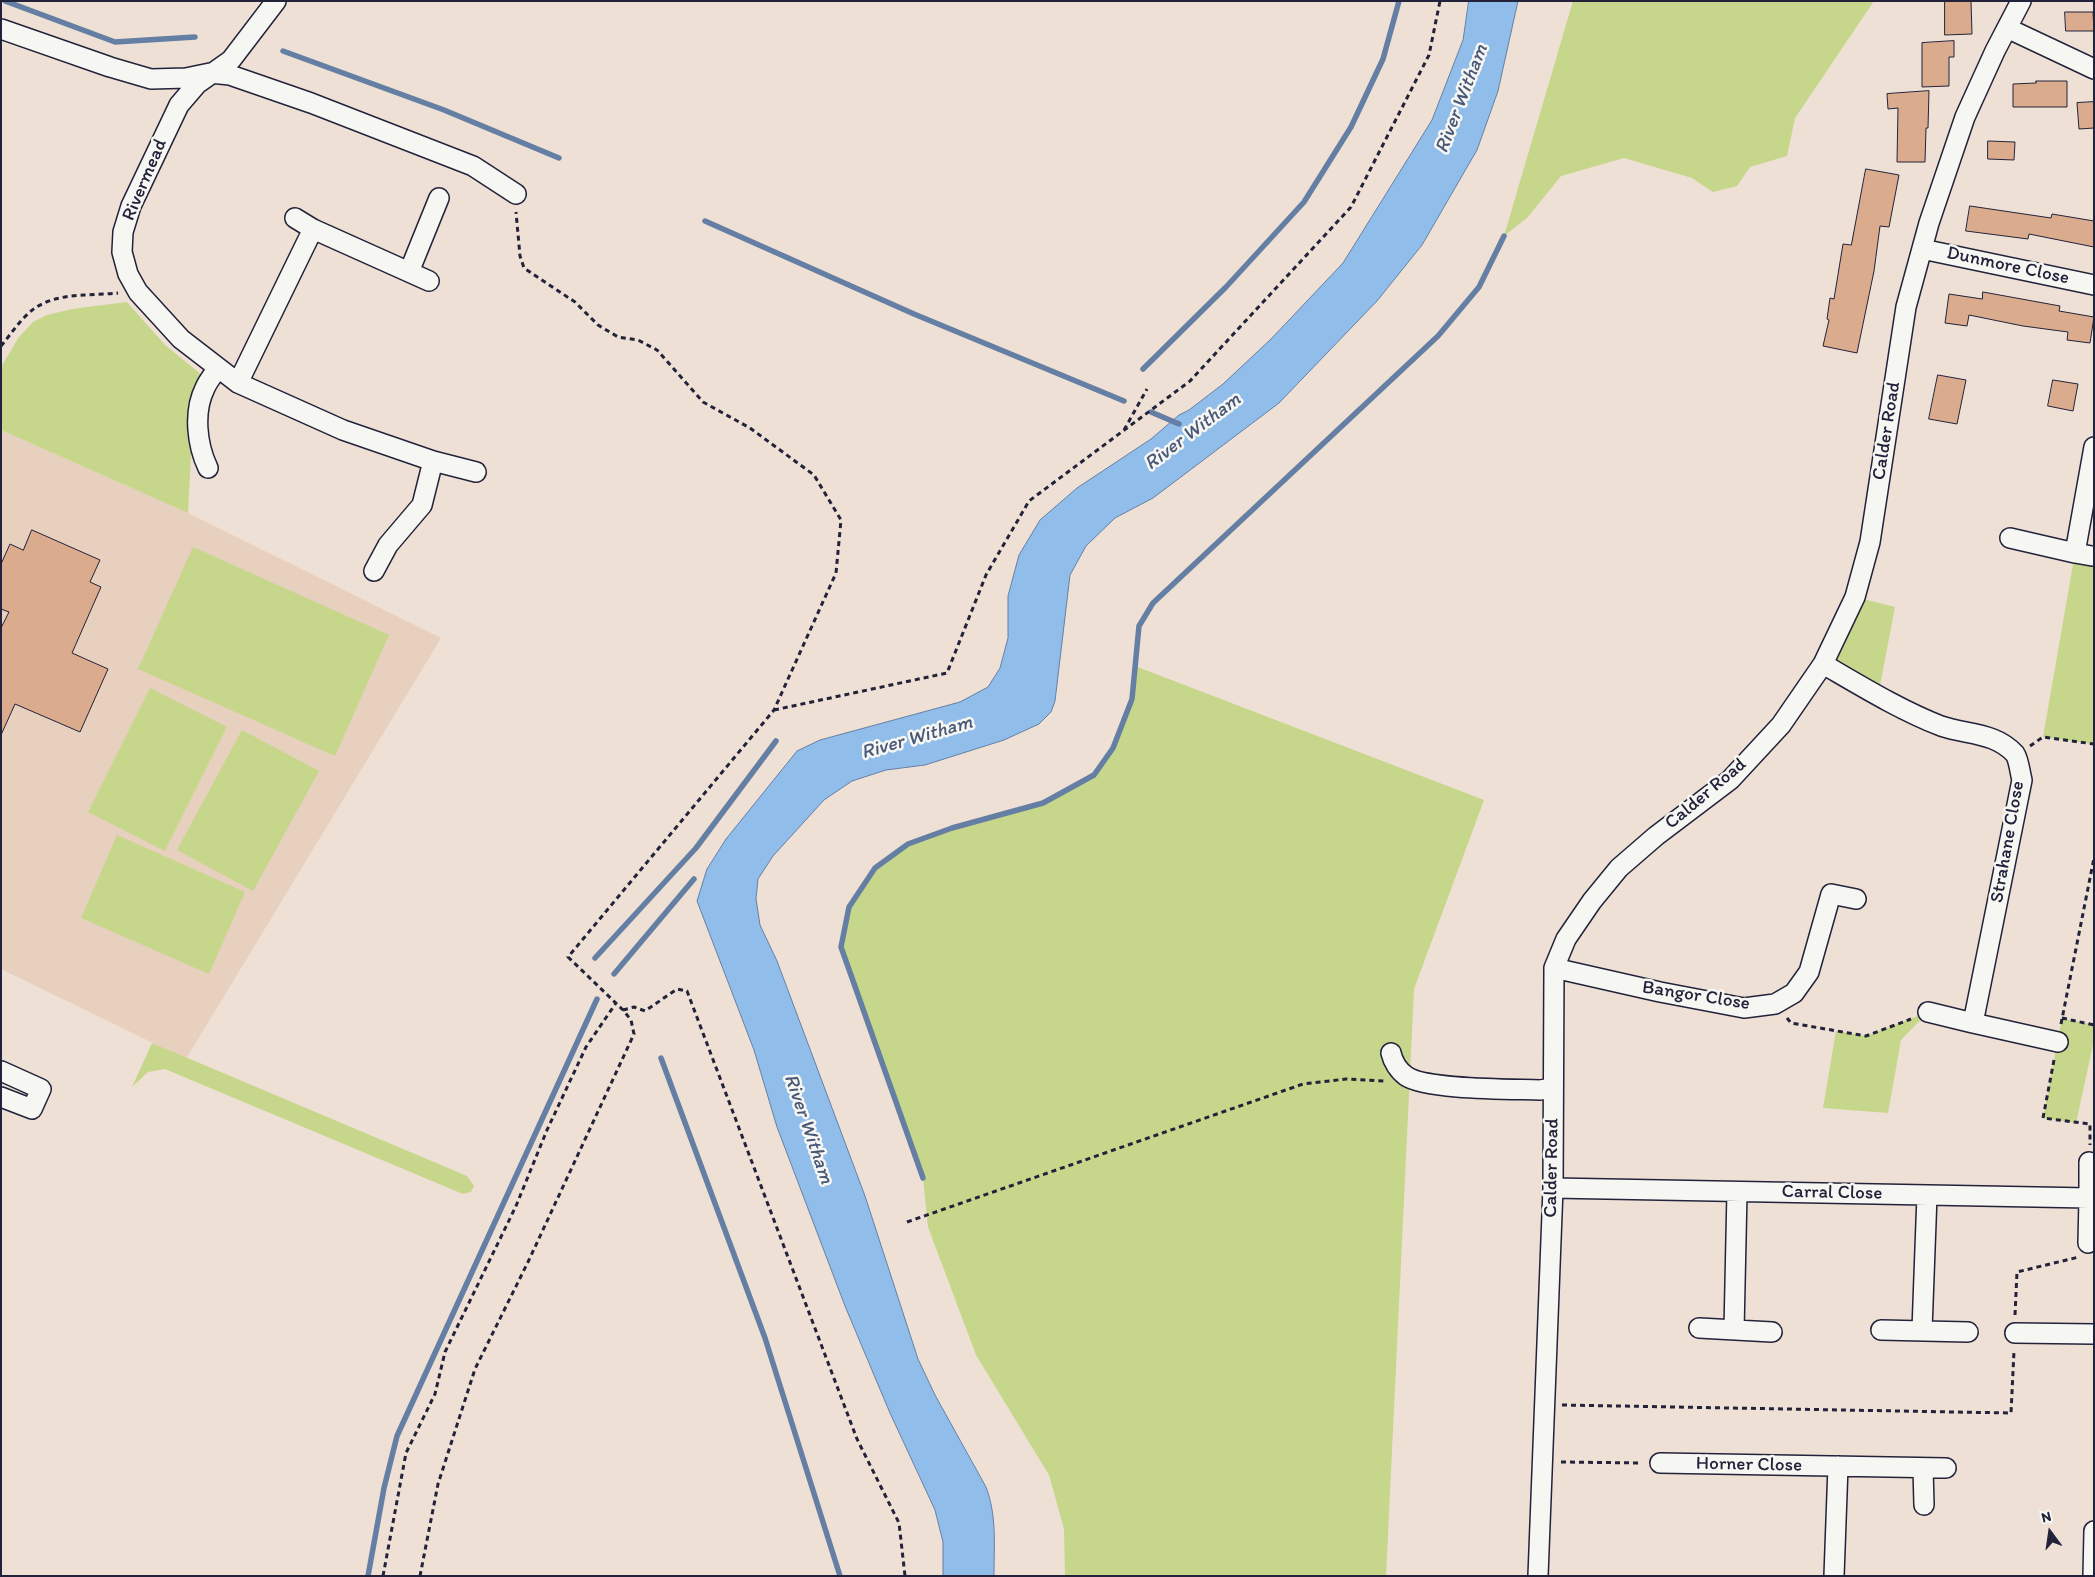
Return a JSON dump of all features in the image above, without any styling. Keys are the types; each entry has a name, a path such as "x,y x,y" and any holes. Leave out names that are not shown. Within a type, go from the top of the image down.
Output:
{"street":[{"name":"Rivermead","path":"276,1 230,60 197,84 179,105 132,206 123,232 122,252 128,274 138,292 181,339 238,383 343,430 433,461 476,472"},
{"name":"Calder Road","path":"1538,1576 1553,1188 1554,968 1566,939 1618,868 1656,836 1730,780 1781,725 1823,664 1855,597 1870,542 1906,307 1922,249 1965,117 2021,1"},
{"path":"2007,28 2094,69"},
{"path":"1,29 110,67 151,79 186,78 210,73 230,75 311,102 473,166 516,194"},
{"path":"409,272 439,198"},
{"path":"295,218 312,229 429,281"},
{"path":"238,383 312,229"},
{"name":"Dunmore Close","path":"1922,249 2094,284"},
{"path":"208,468 200,452 198,432 199,411 204,389 218,368"},
{"path":"2010,538 2084,554 2094,447"},
{"path":"374,571 388,545 422,505 433,461"},
{"name":"Strahane Close","path":"1823,664 1905,710 1943,727 1987,736 2016,756 2022,780 1973,1023"},
{"name":"Bangor Close","path":"1554,968 1660,992 1744,1008 1775,1004 1794,993 1809,972 1831,894 1856,899"},
{"path":"1928,1012 2058,1042"},
{"path":"1391,1053 1393,1061 1406,1076 1427,1084 1540,1090 1553,1088"},
{"path":"1,1097 32,1109 41,1088 2,1073"},
{"path":"2086,1250 2090,1162"},
{"name":"Carral Close","path":"1553,1188 2089,1198"},
{"path":"1734,1330 1737,1192"},
{"path":"1922,1330 1927,1195"},
{"path":"1699,1328 1772,1332"},
{"path":"1881,1330 1968,1332"},
{"path":"2015,1333 2094,1334"},
{"name":"Horner Close","path":"1660,1463 1946,1468"},
{"path":"1834,1576 1838,1466"},
{"path":"1923,1468 1924,1505"},
{"path":"2092,1576 2094,1531"}],"path":[{"path":"774,710 947,673 986,575 1029,501 1190,381 1351,207 1429,55 1440,1"},
{"path":"420,1576 438,1484 476,1369 634,1034 631,1020 623,1010 568,956 774,710 836,573 841,520 814,476 750,428 703,402 657,350 638,340 618,337 598,325 575,302 524,268 520,256 516,194"},
{"path":"1,346 33,309 50,300 78,295 138,292"},
{"path":"1124,431 1147,389"},
{"path":"2016,756 2043,737 2094,744"},
{"path":"2090,1162 2090,1124 2043,1118 2094,858"},
{"path":"623,1010 634,1007 645,1012 678,989 687,991 857,1439 899,1523 905,1576"},
{"path":"382,1576 406,1453 435,1394 445,1352 516,1206 547,1130 586,1047 616,1003"},
{"path":"1775,1004 1791,1023 1866,1036 1928,1012"},
{"path":"2062,1018 2094,1025"},
{"path":"908,1222 1303,1084 1346,1078 1391,1082"},
{"path":"1544,1405 2011,1413 2017,1272 2086,1250"},
{"path":"1542,1461 1660,1463"}],"shaded area":[{"path":"1,430 188,513 441,638 186,1059 1,969"}],"green space":[{"path":"1573,1 1874,1 1795,118 1787,156 1750,167 1737,186 1713,192 1692,178 1624,158 1561,176 1527,218 1504,236"},
{"path":"127,302 165,345 208,380 194,398 188,513 1,430 1,367 19,337 33,322 47,315 72,309"},
{"path":"193,547 389,635 335,756 138,669"},
{"path":"2075,553 2094,556 2094,744 2043,737"},
{"path":"1855,597 1895,607 1878,696 1823,664"},
{"path":"1135,666 1484,800 1414,989 1386,1576 1065,1576 1064,1529 1049,1475 976,1355 928,1227 923,1178 841,947 849,907 875,868 908,844 952,828 1043,803 1094,775 1113,748 1132,700"},
{"path":"150,688 227,727 165,851 88,812"},
{"path":"242,730 319,771 253,891 177,850"},
{"path":"117,835 245,892 209,974 81,918"},
{"path":"1928,1012 1901,1040 1888,1113 1823,1108 1836,1031 1866,1036"},
{"path":"2062,1018 2094,1025 2094,1040 2076,1123 2043,1118"},
{"path":"152,1043 467,1176 474,1186 471,1192 463,1194 165,1069 148,1072 132,1087"}],"water":[{"name":"River Witham","path":"1469,1 1518,1 1498,91 1477,150 1422,245 1377,301 1279,403 1153,498 1115,518 1086,546 1070,575 1055,701 1051,712 1039,724 1004,740 925,765 886,770 852,781 824,800 773,856 758,879 756,899 760,925 777,961 865,1196 918,1359 935,1395 986,1487 990,1498 994,1531 994,1576 943,1576 943,1542 935,1510 890,1413 845,1306 777,1127 754,1050 697,901 707,869 726,839 797,751 820,740 960,702 988,687 1000,668 1008,638 1008,596 1019,555 1040,520 1077,488 1151,439 1179,415 1189,410 1223,384 1271,339 1343,263 1432,120 1463,40"}],"building":[{"path":"1945,1 1971,1 1972,34 1945,35"},
{"path":"2065,12 2093,12 2094,31 2066,31"},
{"path":"1954,41 1954,57 1949,57 1949,86 1922,87 1922,43"},
{"path":"2036,81 2067,81 2067,107 2013,107 2013,84 2036,83"},
{"path":"1929,91 1925,162 1897,162 1898,108 1888,109 1887,94"},
{"path":"2094,102 2094,128 2079,129 2077,103"},
{"path":"1988,141 2015,142 2014,160 1988,159"},
{"path":"1866,169 1899,175 1889,227 1880,226 1874,271 1857,353 1823,346 1829,320 1827,319 1830,298 1834,299 1843,244 1851,245"},
{"path":"1970,206 2051,218 2052,214 2094,221 2094,247 2029,234 2028,239 1966,231"},
{"path":"1983,292 2060,306 2059,311 2094,317 2090,343 2067,340 2068,332 2023,326 1969,315 1967,326 1945,323 1949,294 1982,299"},
{"path":"1938,375 1966,380 1957,424 1929,419"},
{"path":"2053,380 2078,384 2073,411 2048,406"},
{"path":"32,530 100,560 90,582 101,587 72,653 108,669 80,732 15,704 1,735 1,628 9,612 1,609 1,564 10,544 23,550"}],"waterway":[{"path":"5,1 115,42 195,37"},
{"path":"1143,369 1226,287 1304,202 1351,127 1383,59 1399,1"},
{"path":"283,51 444,110 559,158"},
{"path":"705,221 914,314 1124,401"},
{"path":"923,1178 841,947 849,907 875,868 908,844 952,828 1043,803 1094,775 1113,748 1132,699 1139,626 1153,603 1438,336 1479,287 1504,236"},
{"name":"River Witham","path":"1151,412 1179,424"},
{"path":"595,958 696,848 776,741"},
{"path":"614,974 694,879"},
{"path":"368,1576 384,1488 397,1436 597,999"},
{"path":"661,1058 765,1338 840,1576"}]}
